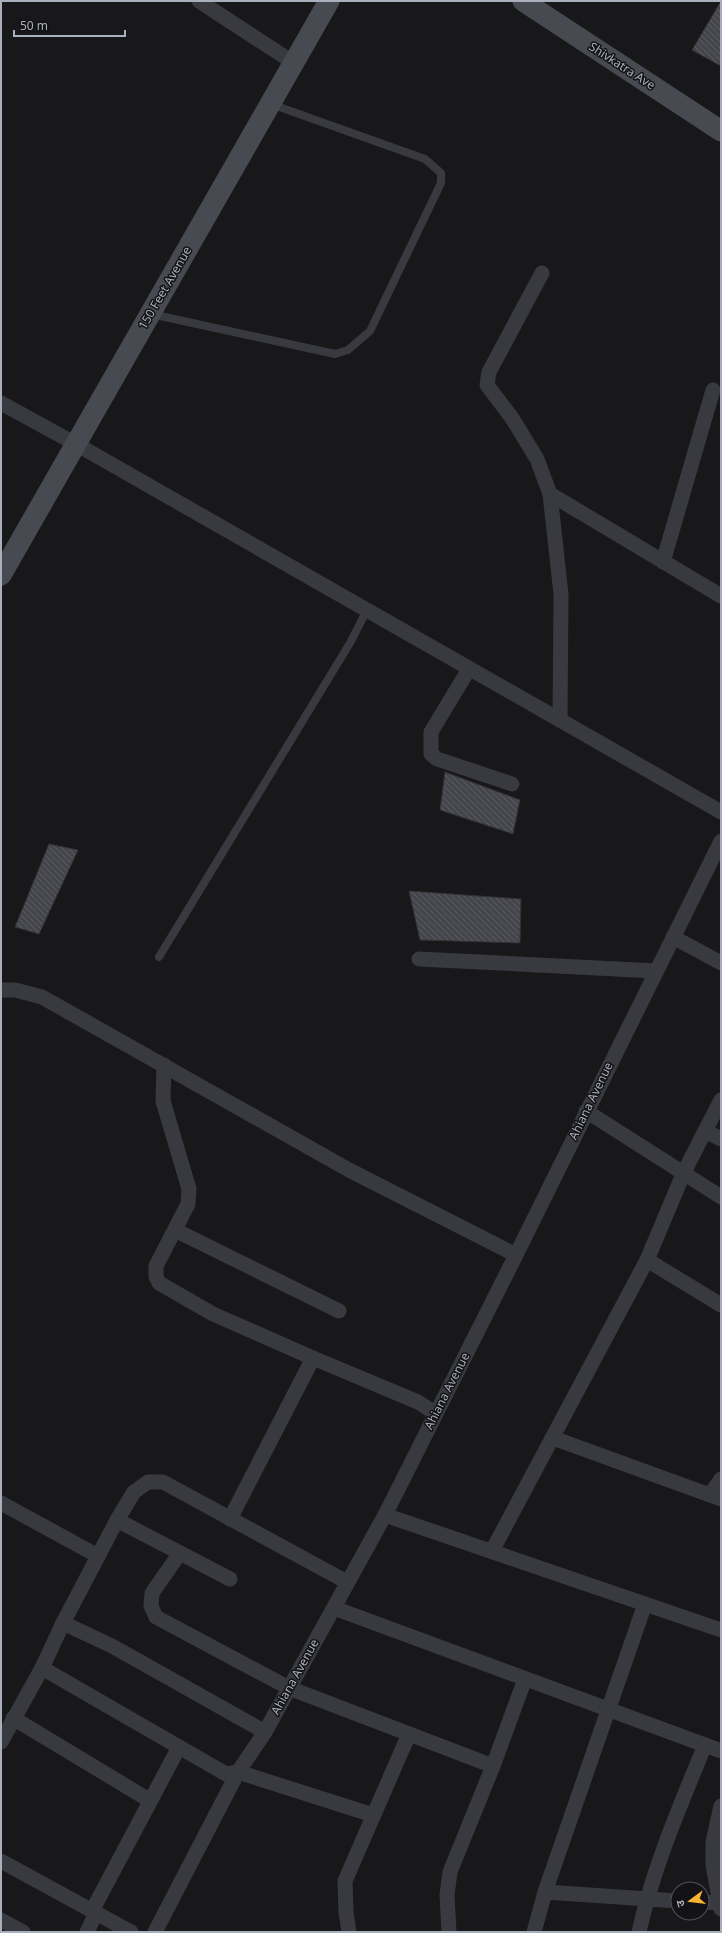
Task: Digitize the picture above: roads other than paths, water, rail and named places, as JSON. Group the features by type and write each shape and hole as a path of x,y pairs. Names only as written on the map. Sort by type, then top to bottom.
{"street":[{"path":"199,1 294,63"},
{"name":"150 Feet Avenue","path":"1,575 329,1"},
{"name":"Shivkatra Ave","path":"523,1 721,131"},
{"path":"542,273 489,372 487,385 512,418 537,459 550,494 561,594 560,720"},
{"path":"663,562 713,390"},
{"path":"1,403 76,444 721,812"},
{"path":"550,494 721,596"},
{"path":"469,668 431,732 432,754 437,759 512,784"},
{"name":"Ahiana Avenue","path":"155,1932 238,1772 265,1732 385,1515 435,1413 516,1255 721,841"},
{"path":"673,937 721,963"},
{"path":"419,959 656,971"},
{"path":"1,990 15,990 42,997 349,1170 516,1255"},
{"path":"164,1065 163,1101 189,1189 188,1204 156,1266 156,1277 159,1283 213,1314 418,1402 435,1413"},
{"path":"492,1551 554,1438 647,1260 684,1172 721,1100"},
{"path":"586,1111 684,1172 721,1197"},
{"path":"705,1131 721,1139"},
{"path":"175,1230 339,1310"},
{"path":"647,1260 721,1305"},
{"path":"230,1519 313,1358"},
{"path":"554,1438 716,1497 721,1479"},
{"path":"1,1742 42,1668 63,1623 117,1520 134,1492 148,1482 163,1482 347,1582"},
{"path":"1,1503 98,1556"},
{"path":"385,1515 721,1630"},
{"path":"117,1520 230,1579"},
{"path":"180,1553 152,1593 151,1606 156,1617 289,1688 493,1766"},
{"path":"534,1932 545,1892 645,1604"},
{"path":"334,1608 721,1751"},
{"path":"63,1623 112,1646 265,1732"},
{"path":"42,1668 226,1774 238,1772 373,1815"},
{"path":"449,1932 447,1895 450,1872 493,1766 525,1679"},
{"path":"13,1718 149,1800"},
{"path":"349,1932 346,1912 345,1881 409,1734"},
{"path":"638,1932 646,1900 676,1815 705,1745"},
{"path":"87,1932 94,1912 149,1800 179,1747"},
{"path":"710,1904 720,1906 713,1865 713,1852 721,1806"},
{"path":"1,1861 131,1932"},
{"path":"545,1892 670,1901"},
{"path":"1,1920 23,1932"}],"lane":[{"path":"150,314 335,354 348,350 370,331 441,183 441,173 425,159 270,104"},
{"path":"159,957 350,643 367,610"}]}
